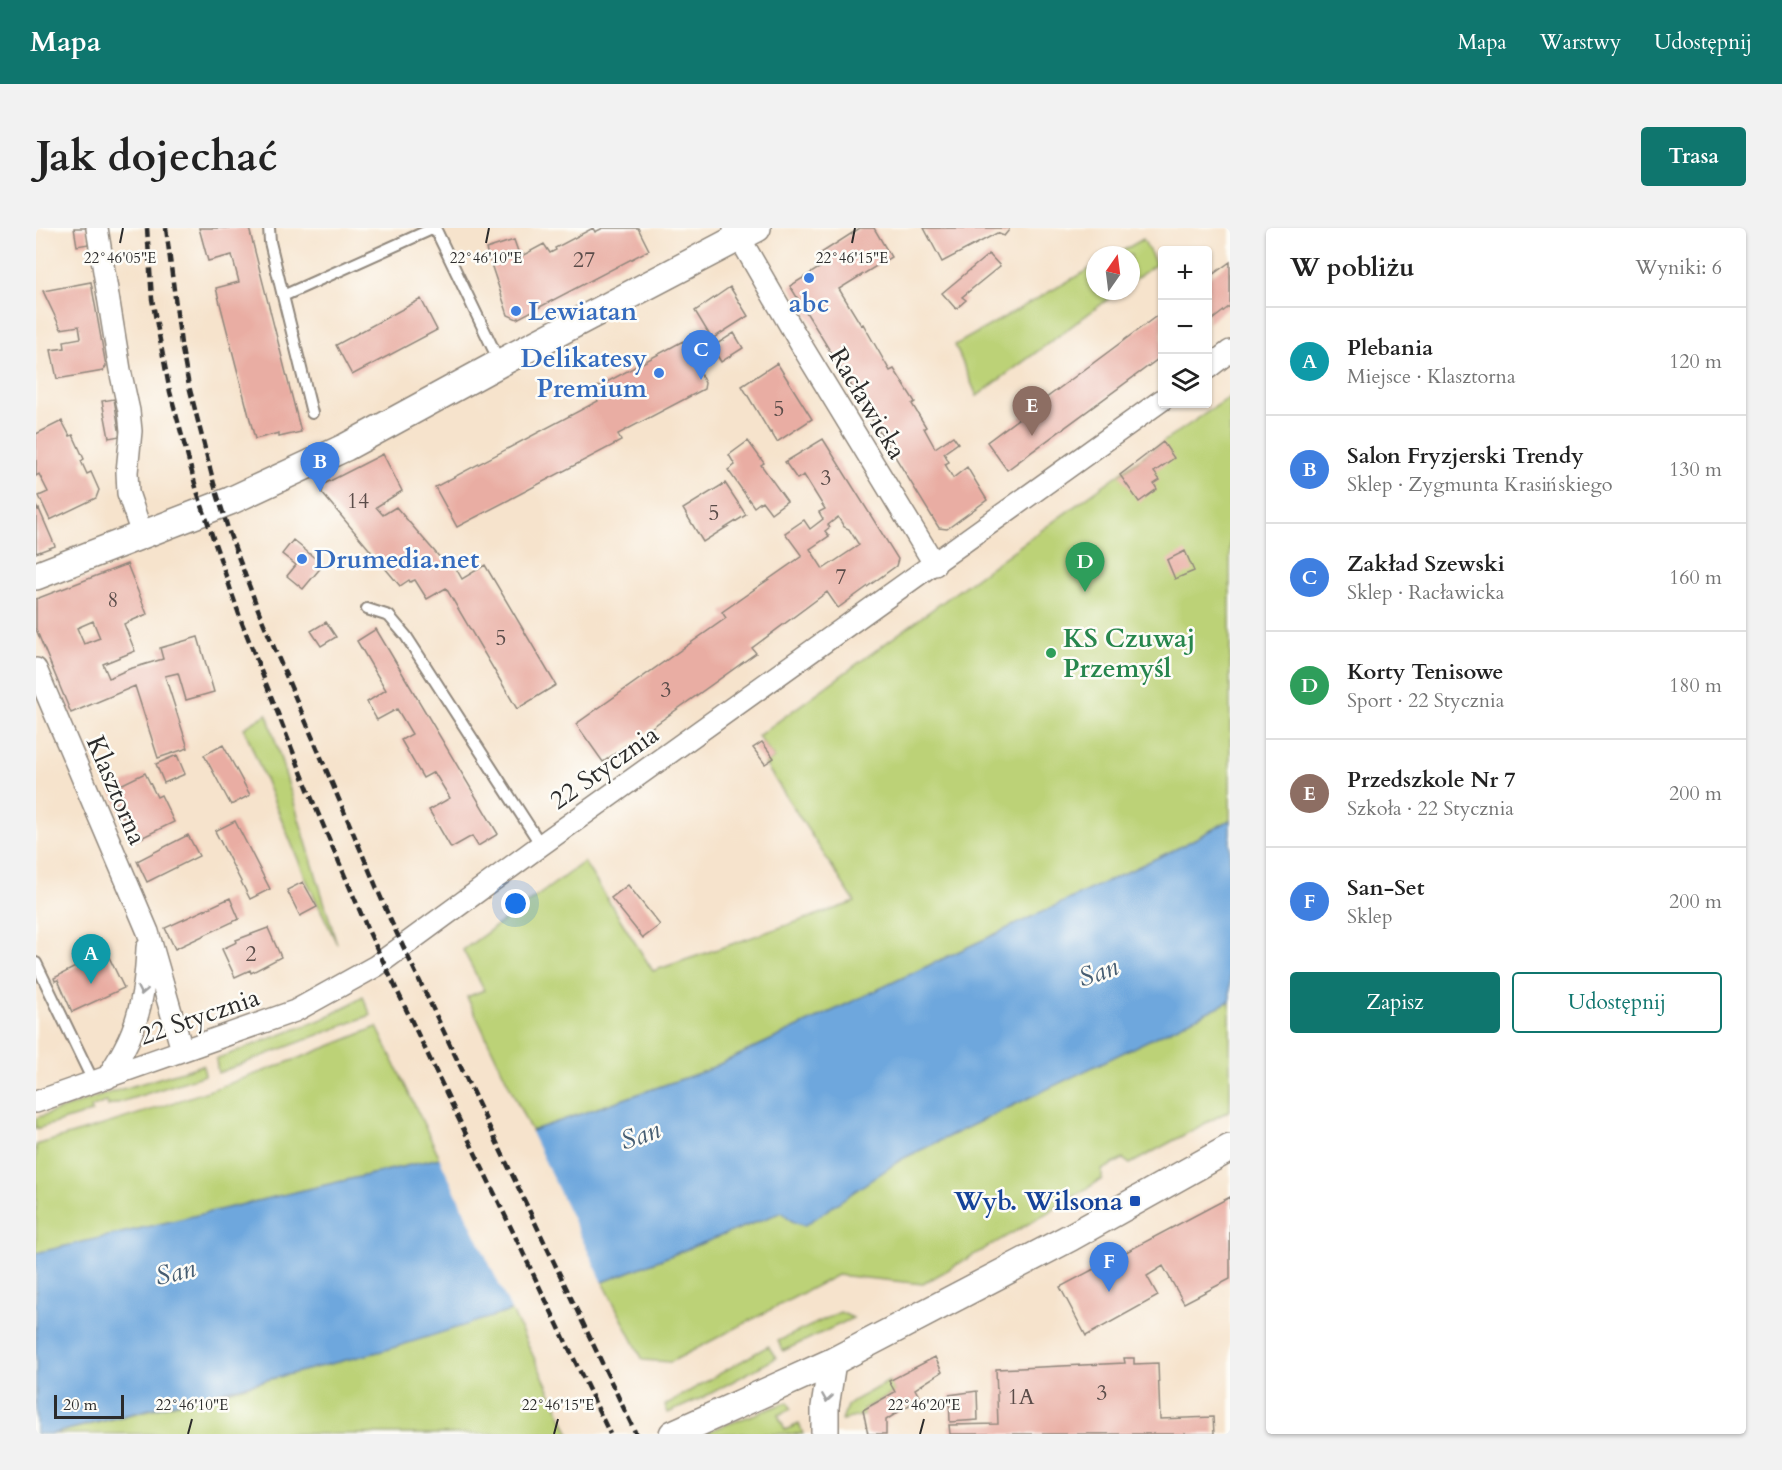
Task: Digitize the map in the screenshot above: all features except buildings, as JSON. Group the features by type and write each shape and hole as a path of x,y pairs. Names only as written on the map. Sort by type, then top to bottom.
{"street":[{"path":"97,228 130,421 128,493 142,534"},
{"path":"36,576 230,501 336,452 432,402 743,231"},
{"name":"Racławicka","path":"743,231 934,565"},
{"path":"1212,365 1230,351"},
{"name":"22 Stycznia","path":"36,1101 295,1011 376,966 1158,403"},
{"name":"Klasztorna","path":"36,669 148,932 182,1050"},
{"name":"Klasztorna","path":"100,1080 125,1048 135,1019 147,961 148,932"},
{"path":"673,1434 832,1362 1071,1238 1230,1148"},
{"path":"825,1434 825,1407 832,1362"}],"lane":[{"path":"269,228 270,242 312,412"},
{"path":"283,296 435,228 500,363"},
{"path":"367,609 389,616 406,636 541,845"},
{"path":"36,963 100,1080"}],"green space":[{"path":"1143,239 1156,264 1140,276 1140,246 1131,246"},
{"path":"1086,271 1086,300 1107,300 977,396 955,345"},
{"name":"KS Czuwaj Przemyśl","path":"1230,397 1230,820 1178,848 705,1071 531,1131 467,997 484,990 463,950 584,862 653,971 855,902 765,764 774,758 758,736 1163,442"},
{"path":"267,714 337,944 306,879 244,728"},
{"path":"363,997 371,1015 218,1073 216,1059 323,1019"},
{"path":"1230,1001 1230,1110 1130,1164 1123,1159 1102,1170 1102,1179 923,1284 837,1275 671,1362 643,1360 603,1282 782,1212 792,1221 804,1225 902,1159"},
{"path":"377,1027 440,1158 36,1253 36,1145 208,1091"},
{"path":"203,1065 205,1075 108,1106 107,1101 91,1108 92,1112 36,1129 36,1118"},
{"path":"512,1311 570,1434 51,1434 232,1390"},
{"path":"840,1312 853,1318 783,1351 778,1341"},
{"path":"768,1346 776,1358 704,1397 668,1413 665,1405"},
{"path":"889,1381 895,1392 863,1409 865,1415 842,1420 847,1406"},
{"path":"788,1402 791,1409 778,1415 785,1430 799,1424 803,1434 701,1434"}],"water":[{"name":"San","path":"1230,820 1230,1001 902,1159 804,1226 792,1221 782,1212 603,1282 386,1350 51,1434 36,1434 36,1253 440,1158 531,1131 705,1071 1178,848"}],"pier":[{"path":"529,1128 604,1285 513,1314 438,1155"}],"railway":[{"path":"147,228 152,299 170,392 197,491 242,623 309,792 368,930 610,1434"},
{"path":"166,228 181,344 189,386 214,484 230,535 261,617 390,919 636,1434"}],"place":[{"name":"abc","path":"809,278"},
{"name":"Lewiatan","path":"516,311"},
{"name":"Delikatesy Premium","path":"659,373"},
{"name":"Zakład Szewski","path":"701,380"},
{"name":"Przedszkole Nr 7","path":"1032,436"},
{"name":"Salon Fryzjerski Trendy","path":"320,492"},
{"name":"Drumedia.net","path":"302,559"},
{"name":"Korty Tenisowe","path":"1085,592"},
{"name":"KS Czuwaj Przemyśl","path":"1051,653"},
{"name":"Plebania","path":"91,984"},
{"name":"Wyb. Wilsona","path":"1135,1201"},
{"name":"San-Set","path":"1109,1292"}]}
